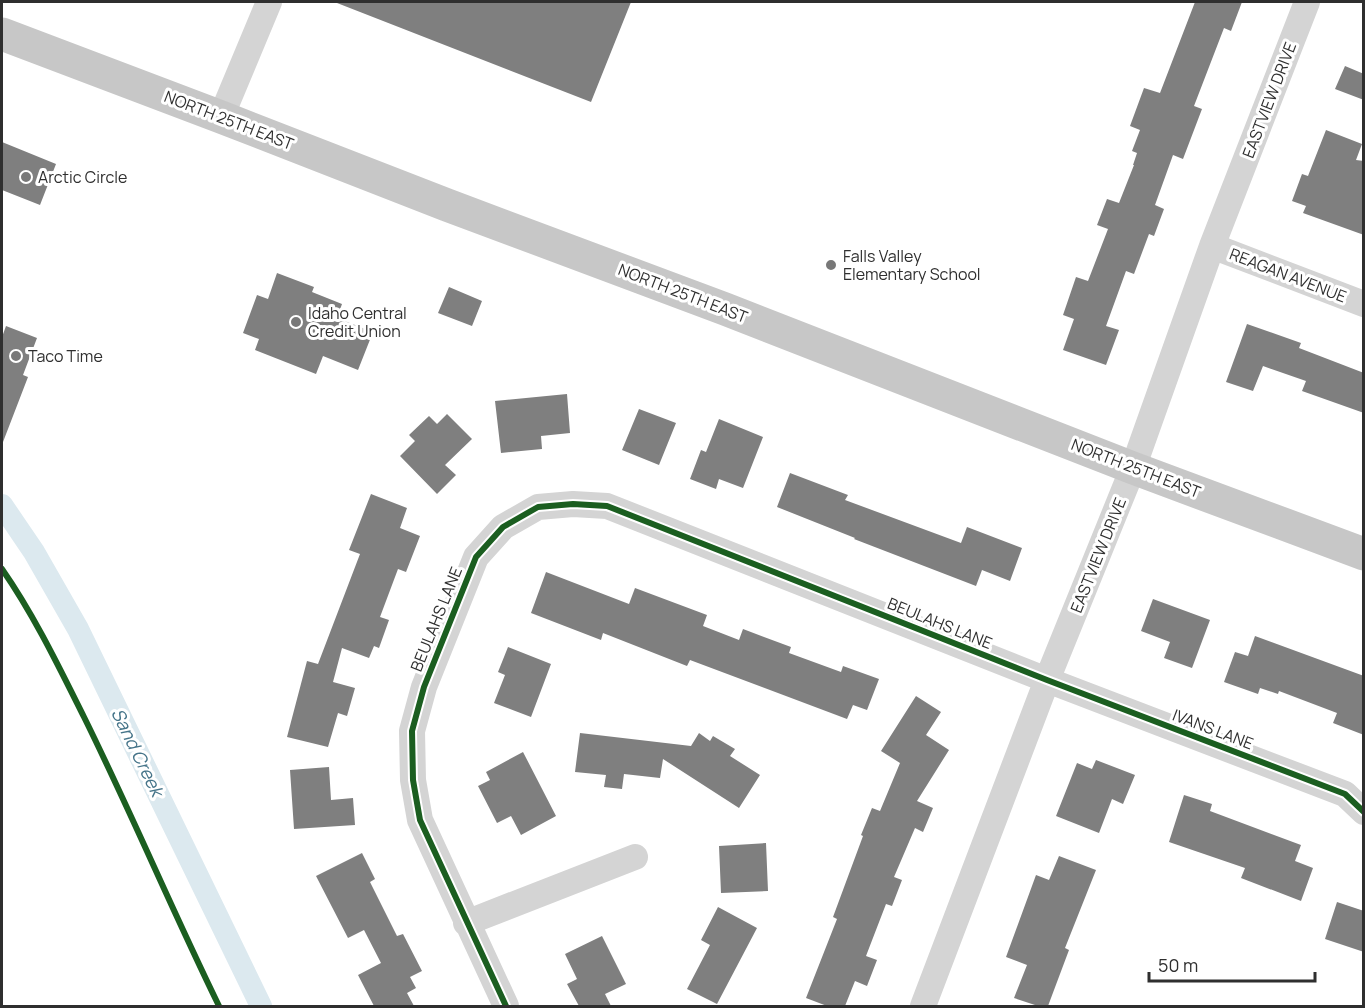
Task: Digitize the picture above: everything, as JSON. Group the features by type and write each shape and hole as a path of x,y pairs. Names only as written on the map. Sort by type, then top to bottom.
{"main road":[{"name":"NORTH 25TH EAST","path":"2,34 725,309 1133,468 1364,554"}],"street":[{"path":"221,117 269,2"},
{"name":"EASTVIEW DRIVE","path":"923,1006 1047,680 1133,468 1212,246 1307,2"},
{"name":"REAGAN AVENUE","path":"1212,246 1364,304"},
{"name":"BEULAHS LANE","path":"506,1006 420,820 413,780 412,731 424,687 476,557 503,527 538,507 573,504 607,506 1047,680"},
{"name":"IVANS LANE","path":"1047,680 1345,794 1364,812"},
{"path":"466,923 635,857"}],"building":[{"path":"338,2 631,2 591,102"},
{"path":"1195,2 1242,2 1231,31 1224,28 1194,106 1202,109 1183,159 1173,155 1155,205 1164,209 1154,236 1149,234 1134,274 1126,271 1106,326 1119,330 1106,365 1063,350 1074,319 1063,315 1076,277 1088,281 1108,229 1097,225 1107,199 1119,203 1134,165 1137,153 1132,151 1140,130 1130,126 1144,88 1160,93"},
{"path":"1345,66 1364,74 1364,100 1335,89"},
{"path":"1326,130 1362,144 1356,160 1364,161 1364,235 1303,213 1306,206 1292,201 1302,174 1308,176"},
{"name":"Arctic Circle","path":"2,142 56,164 40,205 2,190"},
{"name":"Idaho Central Credit Union","path":"277,273 314,287 312,292 342,304 337,318 373,332 358,370 323,356 316,374 255,350 259,339 243,333 257,295 268,299"},
{"path":"449,287 482,301 472,326 438,313"},
{"path":"1247,324 1301,343 1299,348 1364,373 1364,413 1302,391 1306,381 1263,366 1253,391 1226,382"},
{"name":"Taco Time","path":"6,326 37,338 23,375 28,377 2,442 2,337"},
{"path":"567,394 570,433 541,436 542,449 501,453 495,401"},
{"path":"639,409 676,423 659,465 622,450"},
{"path":"447,414 472,439 445,465 456,475 437,494 400,456 415,441 409,435 429,416 437,424"},
{"path":"719,419 763,437 743,488 719,479 716,489 690,479 701,450 706,452"},
{"path":"790,473 848,495 845,500 961,543 967,527 1022,548 1010,581 982,570 976,586 777,507"},
{"path":"371,494 407,508 400,528 420,536 406,572 398,569 380,617 389,620 379,648 374,646 369,658 342,648 333,682 355,688 347,716 338,713 328,747 287,737 307,661 318,664 360,554 349,550"},
{"path":"546,572 629,604 635,588 707,615 703,626 739,640 743,629 791,647 789,653 841,672 843,666 879,679 867,710 853,705 847,719 690,660 687,666 603,633 601,640 531,613"},
{"path":"1153,599 1210,620 1192,668 1164,658 1170,642 1141,631"},
{"path":"1255,636 1364,676 1364,735 1333,723 1337,713 1279,691 1278,694 1260,688 1258,694 1224,682 1235,652 1248,656"},
{"path":"508,647 551,664 531,717 494,703 505,675 498,672"},
{"path":"916,696 941,712 926,735 949,750 917,801 933,808 923,832 915,828 894,877 902,880 892,906 886,904 866,956 877,960 867,986 855,981 845,1006 827,1006 806,998 837,919 833,917 863,836 861,835 872,808 880,811 900,763 881,751"},
{"path":"580,733 691,746 699,733 710,741 713,736 735,749 730,756 760,775 739,808 663,759 660,778 624,774 622,789 604,787 606,775 575,772"},
{"path":"523,752 556,816 521,835 511,816 497,823 478,786 490,780 486,772"},
{"path":"1096,760 1135,775 1123,804 1112,799 1099,833 1056,816 1077,763 1092,769"},
{"path":"329,767 331,800 353,798 355,825 294,829 290,770"},
{"path":"1184,795 1212,804 1210,811 1301,845 1295,861 1313,868 1301,901 1241,878 1245,868 1169,842"},
{"path":"766,843 768,891 721,893 719,846"},
{"path":"362,853 375,879 370,882 397,936 403,934 422,971 410,977 416,988 407,993 414,1006 374,1006 358,975 381,963 364,930 348,938 316,876"},
{"path":"1059,856 1096,870 1065,948 1069,950 1048,1006 1038,1006 1014,998 1027,965 1006,957 1036,875 1049,880"},
{"path":"1337,902 1364,911 1364,952 1325,939"},
{"path":"718,907 757,928 717,1004 687,989 710,945 701,940"},
{"path":"602,936 626,984 605,994 611,1006 579,1006 567,984 577,979 565,954"}],"waterway":[{"name":"Sand Creek","path":"2,505 34,552 78,629 261,1006"}],"cycle path":[{"path":"506,1006 420,820 413,780 412,731 424,687 476,557 503,527 538,507 573,504 607,506 1047,680 1345,794 1364,812"},
{"path":"2,569 56,660 219,1006"}],"place":[{"name":"Arctic Circle","path":"26,177"},
{"name":"Falls Valley Elementary School","path":"831,265"},
{"name":"Idaho Central Credit Union","path":"296,322"},
{"name":"Taco Time","path":"16,356"}]}
